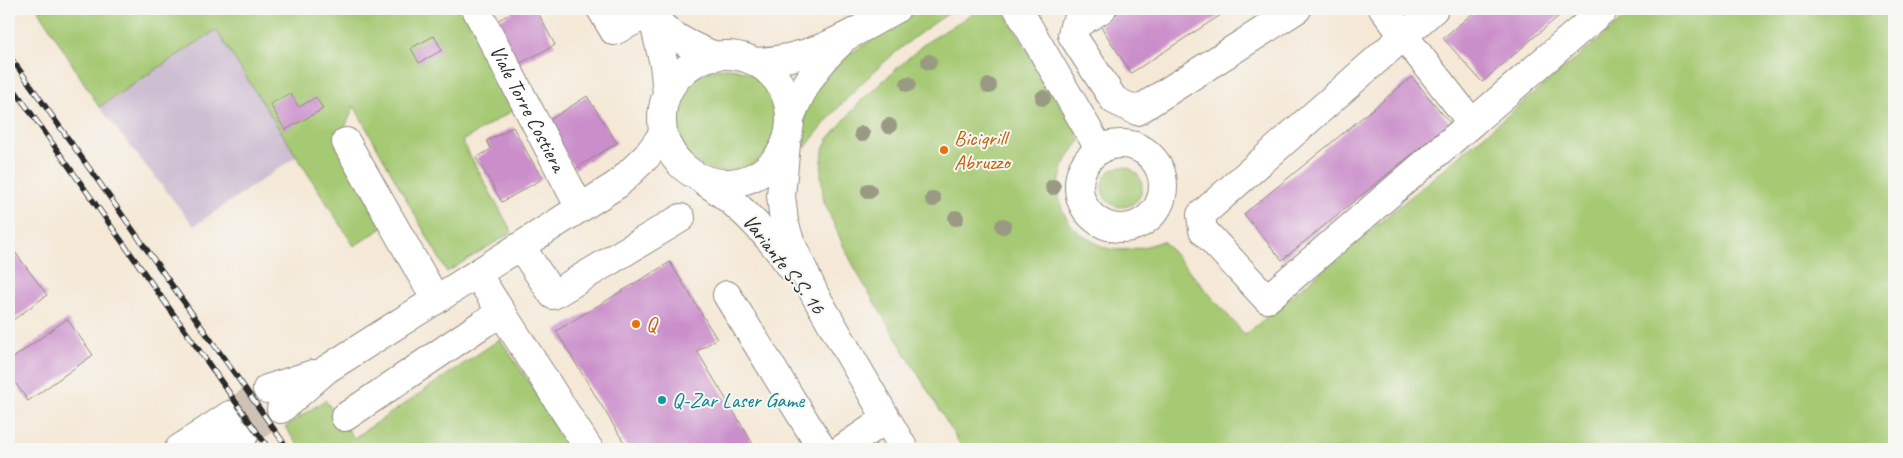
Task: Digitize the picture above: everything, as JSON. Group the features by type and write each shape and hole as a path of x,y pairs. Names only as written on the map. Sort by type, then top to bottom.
{"street":[{"name":"Viale Torre Costiera","path":"476,9 580,208"},
{"path":"601,9 614,30 650,13"},
{"path":"756,62 795,57 831,45 896,9"},
{"path":"1018,9 1100,150"},
{"path":"1102,9 1074,26 1072,35 1114,100 1137,111 1297,9"},
{"path":"1383,9 1472,123"},
{"path":"1434,9 1403,34 1201,215 1203,230 1267,299 1604,9"},
{"path":"650,13 676,38 715,56"},
{"path":"650,13 664,64 667,93"},
{"path":"791,116 803,87 811,74 829,53 848,37"},
{"path":"618,184 646,175 676,171 698,178 723,184 742,182 761,174 776,161 786,144 790,130 791,116 788,99 770,71 756,62 736,56 715,56 695,62 678,75 667,93 662,113 663,134 674,158 698,178"},
{"path":"274,399 327,369 618,184 642,161 663,134"},
{"path":"346,142 436,300"},
{"name":"Variante S.S. 16","path":"786,144 781,195 784,222 790,241 836,333 904,449"},
{"name":"Variante S.S. 16","path":"698,178 724,194 748,214 779,251 836,333"},
{"path":"521,246 553,295 681,218"},
{"path":"477,274 589,449"},
{"path":"727,294 822,449"},
{"path":"345,417 484,323 502,313"},
{"path":"842,449 886,419"},
{"path":"179,449 232,433"}],"shaded area":[{"path":"216,29 297,156 194,226 99,107"}],"green space":[{"path":"38,9 468,9 515,109 462,141 512,232 447,272 354,106 338,145 384,227 354,246 216,30 99,107"},
{"path":"920,9 956,9 914,38 874,71 838,108 805,148 803,132 806,98 843,58"},
{"path":"980,9 1003,9 1081,140 1071,152 1060,180 1059,194 1062,208 1068,220 1078,232 1106,248 1127,250 1163,241 1245,335 1635,9 1894,9 1894,449 963,449 860,278 824,202 821,174 823,150 828,139 861,101 924,44"},
{"path":"726,68 746,72 763,83 774,100 778,120 774,140 763,157 746,168 726,172 706,168 689,157 678,140 674,120 678,100 689,83 706,72"},
{"path":"1122,167 1136,173 1142,187 1136,201 1122,207 1108,201 1102,187 1108,173"},
{"path":"500,339 574,449 301,449 285,427 325,400 354,438"}],"building":[{"path":"519,9 536,9 555,45 513,67 491,24"},
{"path":"1124,9 1230,9 1131,73 1100,25"},
{"path":"1478,9 1567,9 1482,82 1443,38"},
{"path":"434,36 442,50 419,63 411,48"},
{"path":"1412,77 1450,123 1282,260 1244,214"},
{"path":"290,93 299,107 316,97 323,109 285,130 270,104"},
{"path":"587,96 617,143 575,169 545,123"},
{"path":"513,127 542,179 502,202 476,158 491,149 487,141"},
{"path":"9,244 47,295 9,323"},
{"name":"Q-Zar Laser Game","path":"670,262 717,339 697,351 756,449 628,449 556,331"},
{"path":"67,319 93,355 28,401 9,374 9,361"}],"tunnel":[{"path":"230,415 267,389"},
{"path":"244,435 281,409"}],"railway":[{"path":"9,55 288,449"},
{"path":"9,82 269,449"}],"place":[{"name":"Bicigrill Abruzzo","path":"944,150"},
{"name":"Q","path":"636,324"},
{"name":"Q-Zar Laser Game","path":"662,400"}]}
